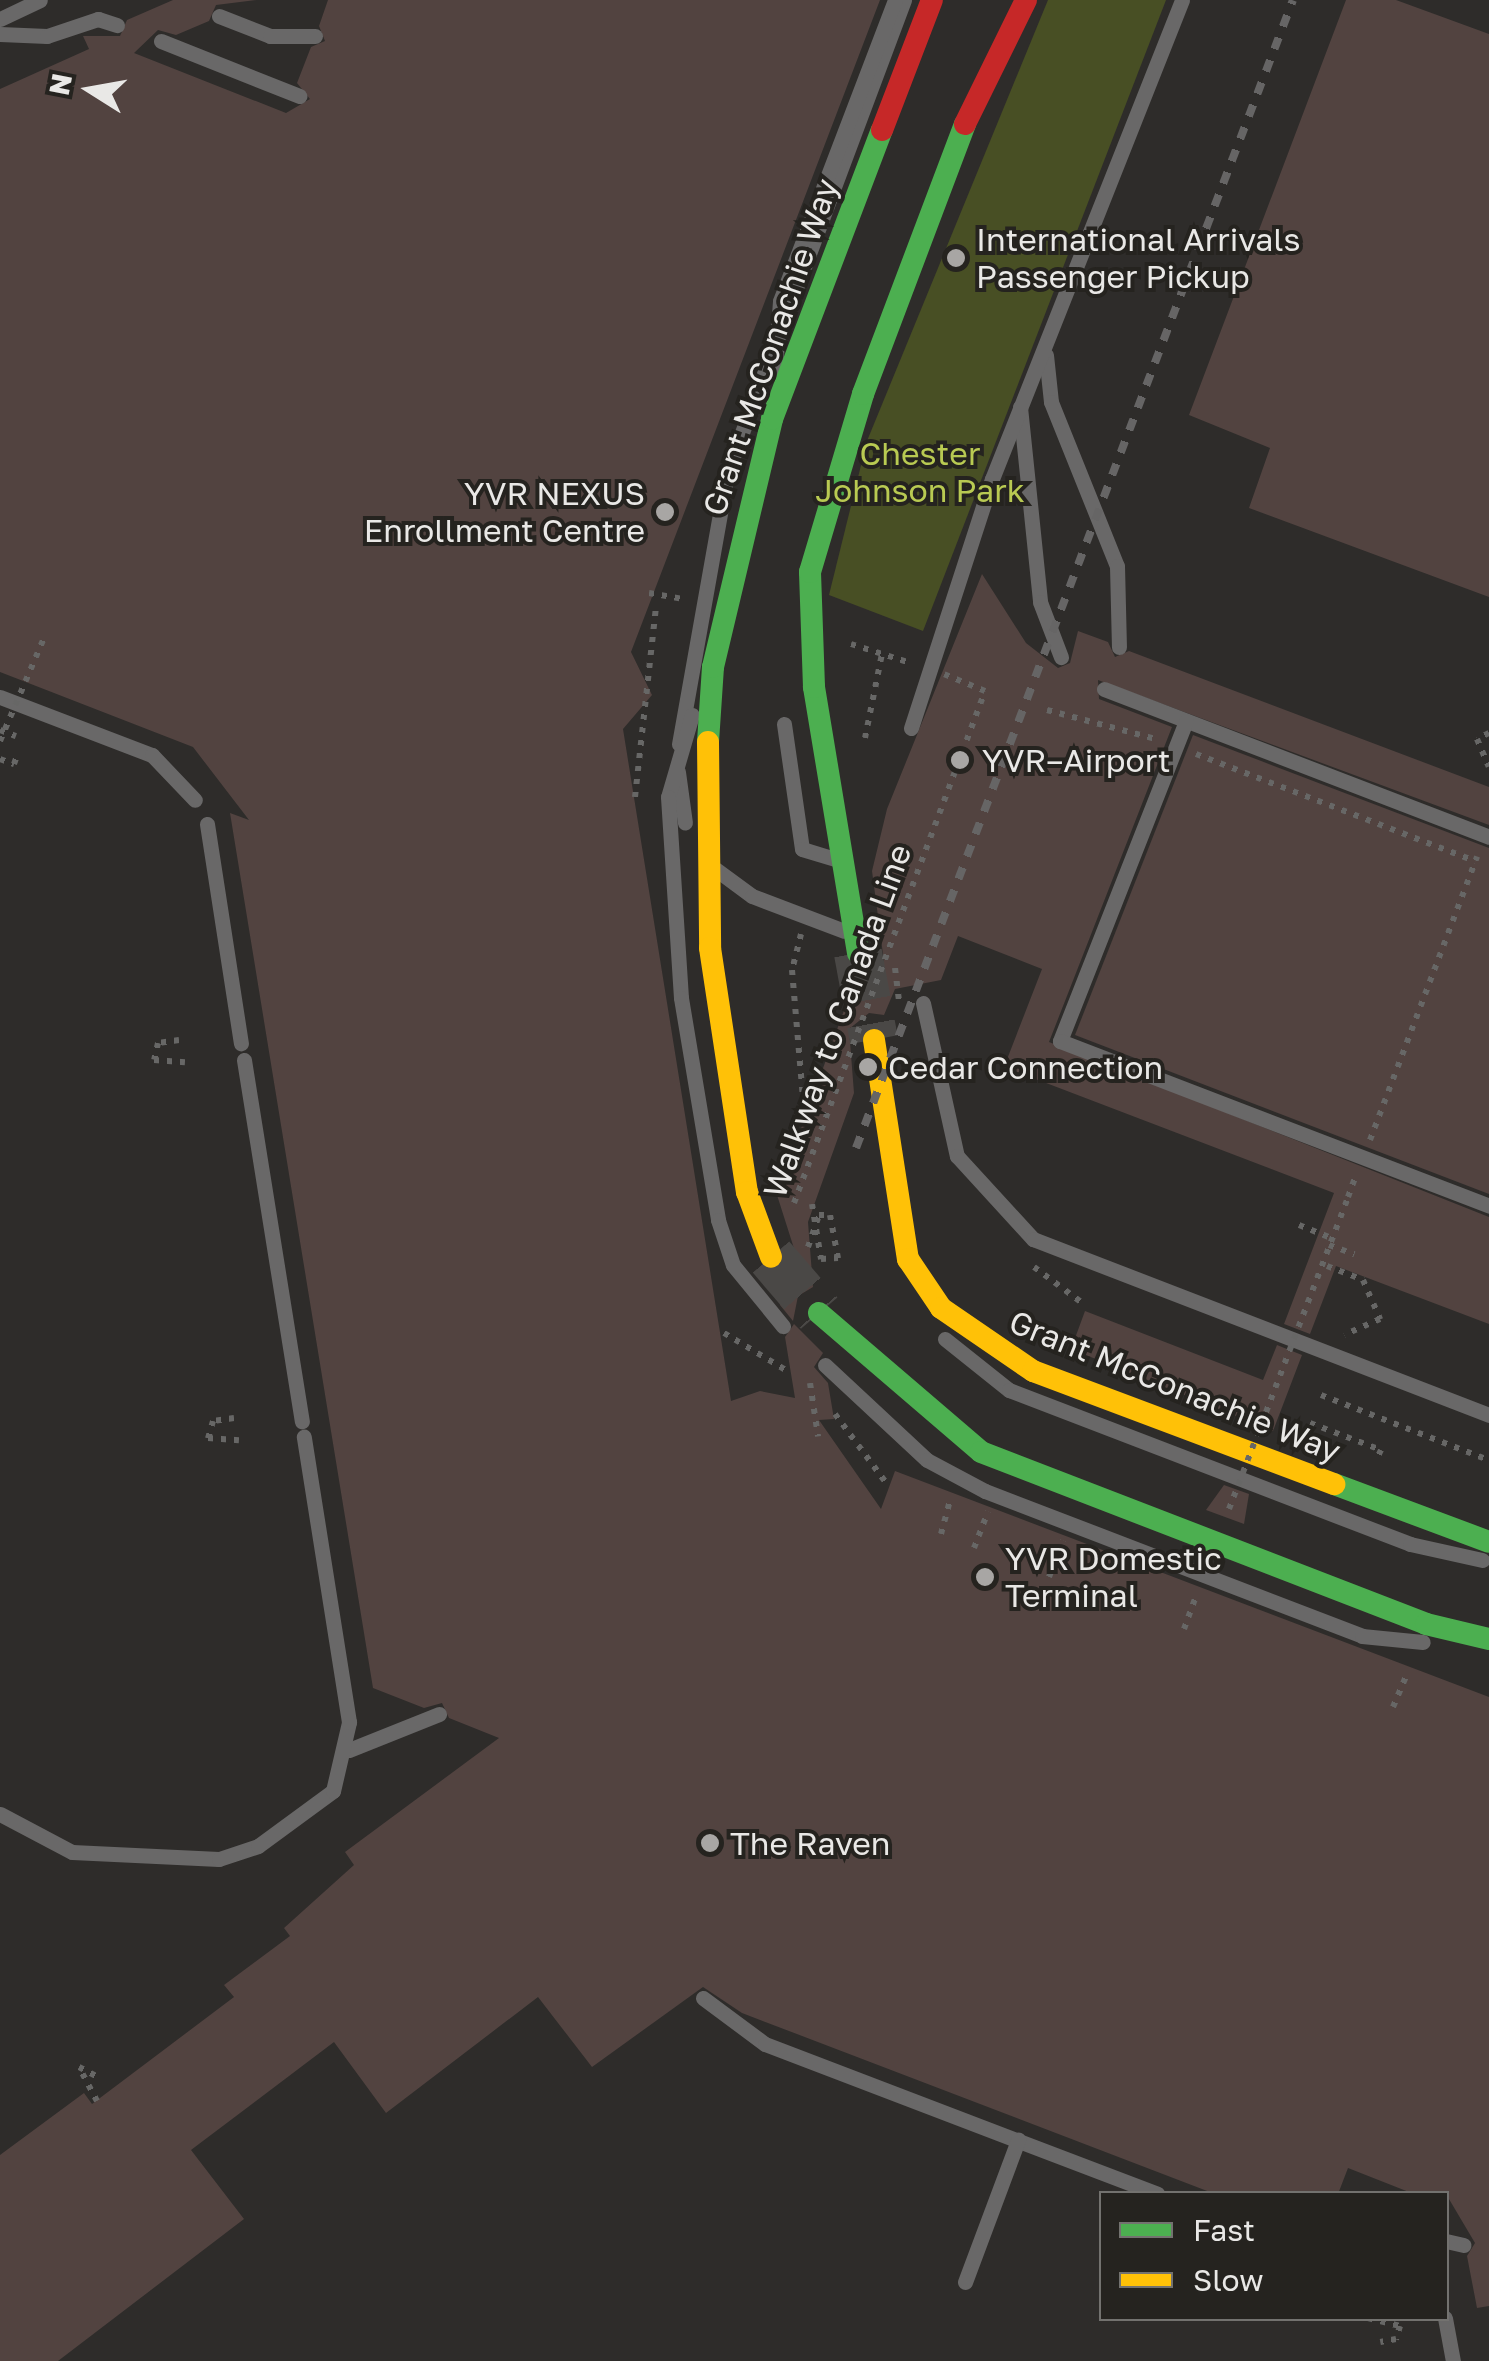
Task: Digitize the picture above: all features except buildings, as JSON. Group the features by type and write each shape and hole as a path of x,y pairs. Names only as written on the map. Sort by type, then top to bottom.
{"main road":[{"name":"Grant McConachie Way","path":"771,1257 747,1192 709,931 702,836 718,625 772,419 932,0"},
{"path":"858,954 809,649 816,542 962,134 1026,0"},
{"name":"Grant McConachie Way","path":"874,1040 908,1258 959,1326 1033,1371 1489,1542"},
{"path":"819,1313 981,1452 1426,1624 1489,1640"}],"lane":[{"path":"0,19 40,0"},
{"path":"772,419 775,319 894,0"},
{"path":"858,954 828,920 752,896 713,867 682,815 679,738 728,470 904,0"},
{"path":"912,728 938,626 1020,407 1046,355 1182,0"},
{"path":"219,16 270,36 315,36"},
{"path":"0,34 47,36 98,18 118,24"},
{"path":"161,41 299,96"},
{"path":"1046,355 1051,402 1116,566 1119,646"},
{"path":"1020,407 1040,602 1061,657"},
{"path":"718,625 668,797 674,937 718,1220 733,1265 784,1326"},
{"path":"1104,689 1487,836"},
{"path":"0,697 152,755 195,800"},
{"path":"1186,721 1060,1041 1489,1206"},
{"path":"784,724 802,849 842,862"},
{"path":"0,1814 72,1852 219,1859 258,1846 333,1791 349,1750 303,1429 207,824"},
{"path":"923,1003 942,1121 957,1156 1033,1238 1489,1416"},
{"path":"908,1258 941,1334 994,1384 1410,1544 1489,1561"},
{"path":"825,1365 927,1460 985,1491 1376,1640 1489,1640"},
{"path":"349,1750 440,1714"},
{"path":"704,1998 765,2044 1149,2191"},
{"path":"965,2282 1018,2140"},
{"path":"1449,2242 1464,2245"},
{"path":"1446,2321 1453,2361"}],"path":[{"path":"635,798 656,606"},
{"path":"832,637 923,667"},
{"path":"0,742 42,640"},
{"path":"864,747 882,654"},
{"name":"Walkway to Canada Line","path":"791,1217 986,691 944,674"},
{"path":"1046,710 1176,746 1475,861"},
{"path":"0,730 16,736"},
{"path":"1489,734 1477,739 1489,767"},
{"path":"0,759 14,764 18,752"},
{"path":"1226,1515 1487,836"},
{"path":"797,949 805,1123"},
{"path":"180,1040 158,1043 154,1060 185,1062"},
{"path":"808,1248 820,1215 830,1215 838,1258 821,1259 812,1204"},
{"path":"1298,1226 1354,1254"},
{"path":"1327,1266 1363,1280 1380,1318 1344,1335 1329,1330"},
{"path":"1301,1319 1315,1324"},
{"path":"724,1333 788,1372"},
{"path":"807,1363 818,1436"},
{"path":"1321,1395 1489,1460"},
{"path":"835,1414 887,1484"},
{"path":"234,1418 213,1421 208,1438 239,1440"},
{"path":"1306,1434 1378,1460 1381,1450 1310,1423"},
{"path":"941,1534 951,1498"},
{"path":"974,1548 988,1512"},
{"path":"1050,1578 1064,1540"},
{"path":"1184,1628 1201,1584"},
{"path":"1393,1707 1408,1672"},
{"path":"97,2101 78,2066 100,2078"},
{"path":"1380,2321 1400,2326 1396,2338 1380,2342"}],"green space":[{"name":"Chester Johnson Park","path":"1048,0 1166,0 923,631 829,595 867,441"}],"tunnel":[{"path":"858,953 874,1040"},
{"path":"771,1257 819,1313"}],"railway":[{"path":"856,1148 1293,0"}],"traffic: fast":[{"path":"858,953 814,687 810,572 863,394 965,124"},
{"path":"708,742 713,667 772,419 882,130"},
{"path":"819,1313 981,1452 1426,1624 1489,1639"},
{"path":"1334,1484 1489,1542"}],"traffic: slow":[{"path":"708,742 710,948 747,1192 771,1257"},
{"path":"874,1040 908,1259 941,1308 1033,1371 1334,1484"}],"traffic: jam":[{"path":"882,130 932,0"},
{"path":"965,124 1026,0"}],"place":[{"name":"International Arrivals Passenger Pickup","path":"956,258"},
{"name":"YVR NEXUS Enrollment Centre","path":"665,512"},
{"name":"YVR–Airport","path":"960,760"},
{"name":"Cedar Connection","path":"868,1067"},
{"name":"YVR Domestic Terminal","path":"985,1577"},
{"name":"The Raven","path":"710,1843"}]}
